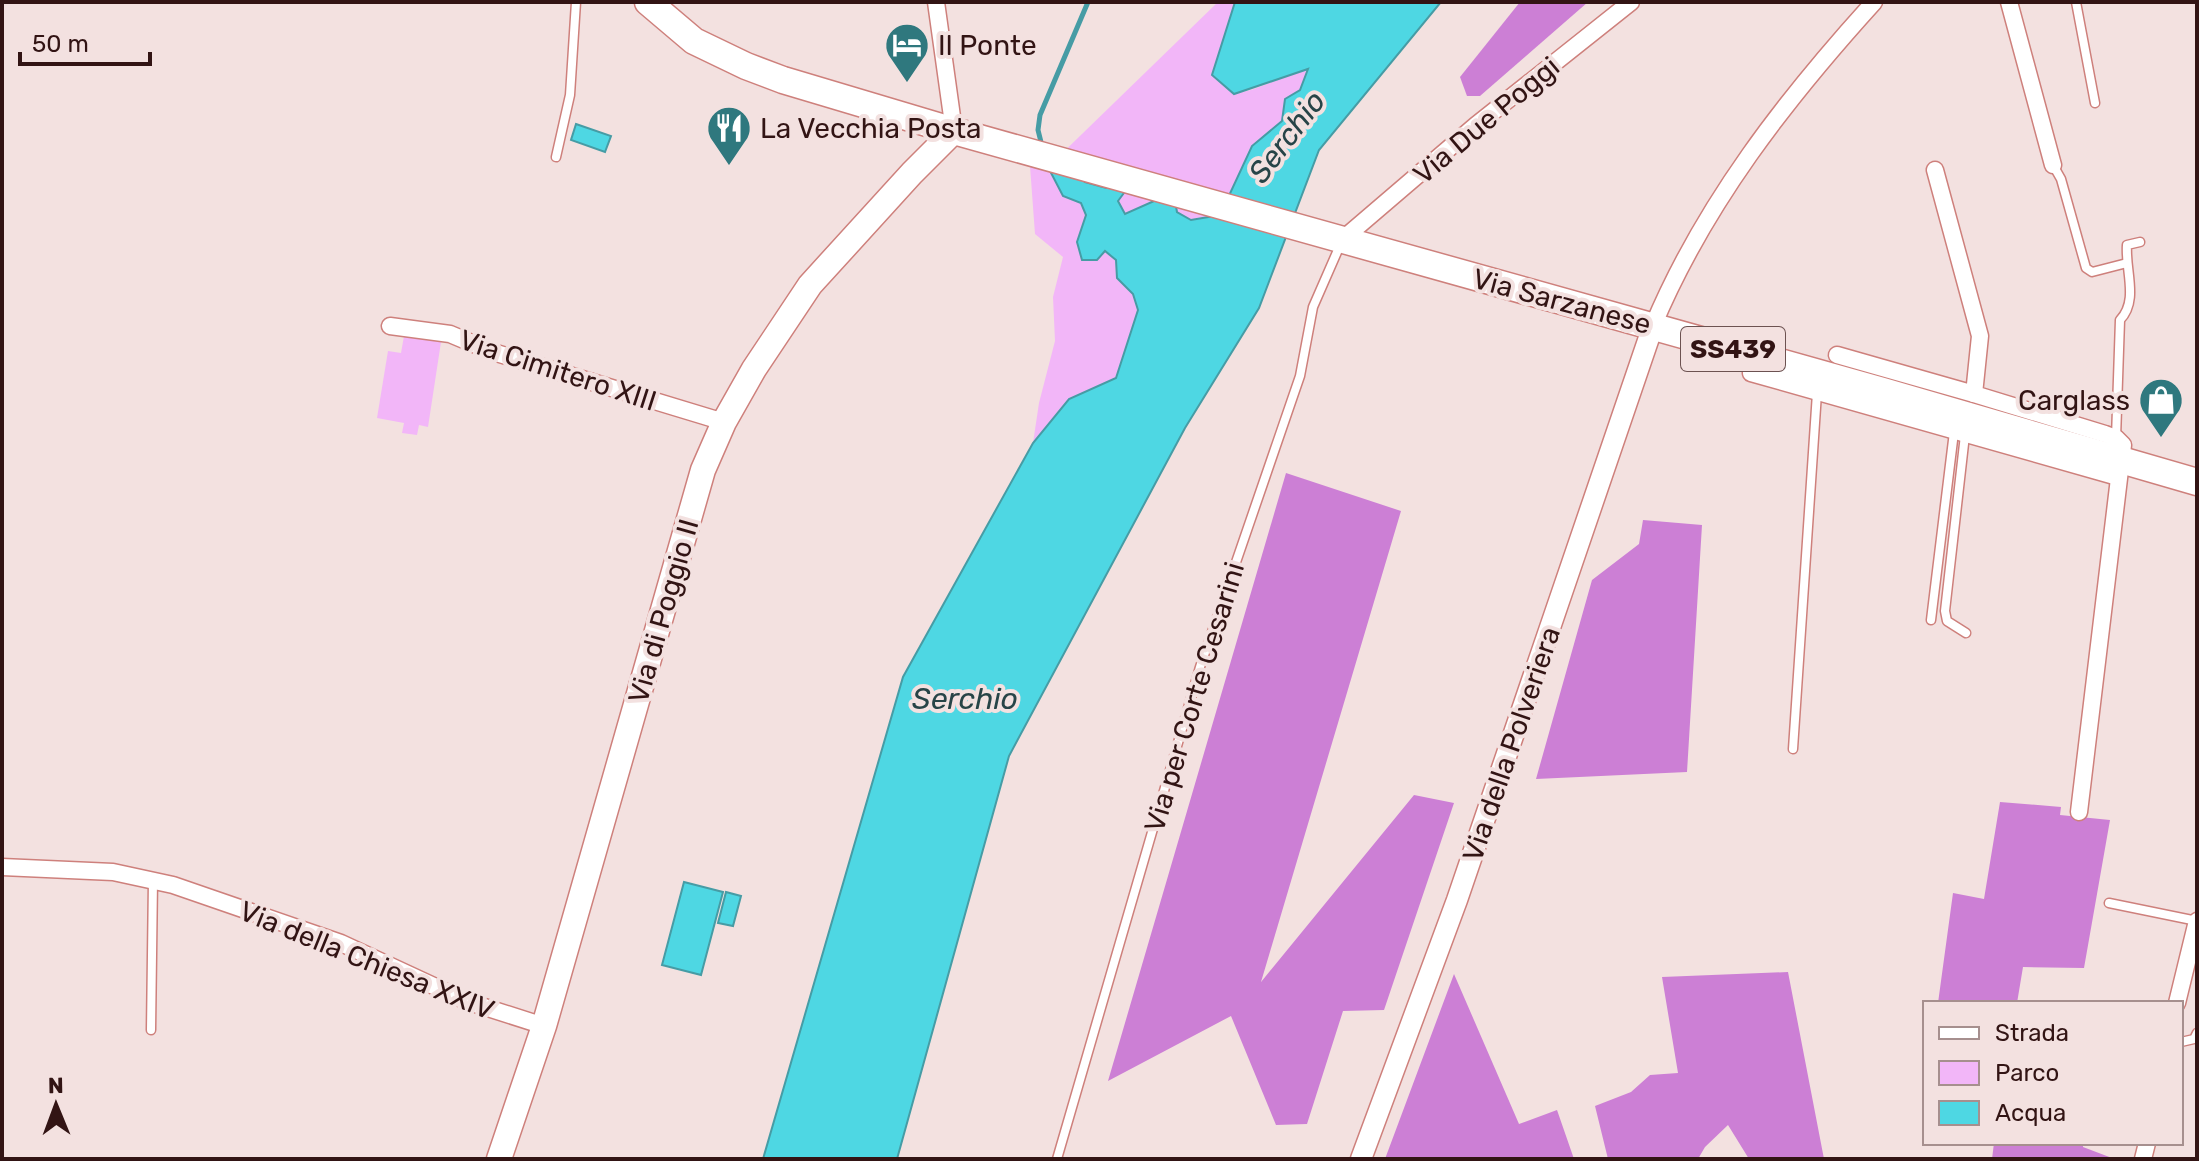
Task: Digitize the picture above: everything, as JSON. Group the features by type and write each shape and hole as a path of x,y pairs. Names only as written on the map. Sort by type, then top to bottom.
{"main road":[{"name":"SS439","path":"648,2 694,41 783,80 1343,239"},
{"name":"Via di Poggio II","path":"499,1159 544,1026 703,470 724,422 754,369 810,285 954,131"},
{"name":"Via Sarzanese","path":"1343,239 2197,482"}],"street":[{"path":"936,2 954,131"},
{"name":"Via Due Poggi","path":"1343,239 1475,126 1631,2"},
{"path":"1653,326 1672,279 1745,160 1819,64 1874,2"},
{"path":"2009,2 2053,165"},
{"path":"1935,170 1980,336 1974,394"},
{"name":"Via Cimitero XIII","path":"390,326 450,334 493,352 724,422"},
{"name":"Via della Polveriera","path":"1361,1159 1457,900 1653,326"},
{"path":"1837,355 1974,394 2119,459"},
{"path":"1751,373 1960,434 2119,459"},
{"path":"2079,812 2119,459"},
{"name":"Via della Chiesa XXIV","path":"2,867 113,872 153,880 341,943 466,1001 544,1026"},
{"path":"2178,1001 2191,967 2197,921"}],"lane":[{"path":"556,157 570,95 576,2"},
{"path":"2076,2 2095,103"},
{"path":"2053,165 2061,179 2086,268 2092,272 2127,263"},
{"name":"Via per Corte Cesarini","path":"1057,1159 1200,667 1300,376 1313,307 1343,239"},
{"path":"2119,459 2120,320 2128,312 2131,302 2127,245 2140,242"},
{"path":"1793,749 1817,393"},
{"path":"1931,620 1960,434"},
{"path":"1960,434 1945,611 1947,621 1966,633"},
{"path":"151,1030 153,880"},
{"path":"2109,903 2197,921"}],"green space":[{"path":"1218,2 1235,2 1212,75 1234,94 1309,68 1300,90 1285,99 1282,121 1252,146 1220,215 1191,220 1177,212 1175,195 1163,197 1125,215 1118,201 1134,179 1116,180 1106,188 1085,182 1073,200 1081,203 1086,215 1077,242 1105,251 1117,260 1117,278 1133,294 1138,310 1116,378 1069,399 1033,443 1039,403 1055,341 1053,297 1063,257 1035,234 1030,166 1048,167"},
{"path":"404,336 441,342 428,427 419,425 417,435 402,433 404,423 377,418 388,351 401,353"}],"shaded area":[{"path":"1520,2 1588,2 1480,96 1467,96 1460,77"},
{"path":"1286,473 1401,511 1261,982 1414,795 1454,803 1384,1010 1343,1011 1307,1124 1276,1125 1231,1016 1108,1081"},
{"path":"1643,520 1702,525 1687,772 1536,779 1592,580 1639,544"},
{"path":"2000,802 2061,807 2060,815 2110,820 2084,968 2023,967 2017,1001 1938,1001 1953,893 1984,899"},
{"path":"1788,972 1824,1159 1749,1159 1728,1125 1705,1147 1698,1159 1608,1159 1595,1106 1631,1092 1650,1075 1678,1073 1662,977"},
{"path":"1454,974 1519,1124 1557,1110 1574,1159 1385,1159"},
{"path":"1994,1145 2083,1145 2112,1158 1992,1159"}],"water":[{"name":"Serchio","path":"1235,2 1441,2 1319,150 1259,308 1185,428 1009,756 897,1159 763,1159 903,677 1033,443 1069,399 1116,378 1138,310 1133,294 1117,278 1116,260 1105,251 1097,260 1082,260 1077,242 1086,215 1081,203 1063,196 1048,167 1093,162 1085,182 1106,188 1116,180 1135,178 1118,201 1125,214 1174,195 1177,212 1191,220 1220,215 1252,146 1282,121 1285,99 1300,90 1308,69 1234,94 1212,75"},
{"path":"576,124 611,136 605,152 571,140"},
{"path":"684,882 723,892 701,975 662,965"},
{"path":"726,892 741,896 733,926 718,923"}],"waterway":[{"path":"1042,146 1038,130 1040,115 1088,2"}],"place":[{"name":"Il Ponte","path":"907,84"},
{"name":"La Vecchia Posta","path":"729,167"},
{"name":"Carglass","path":"2161,439"}]}
